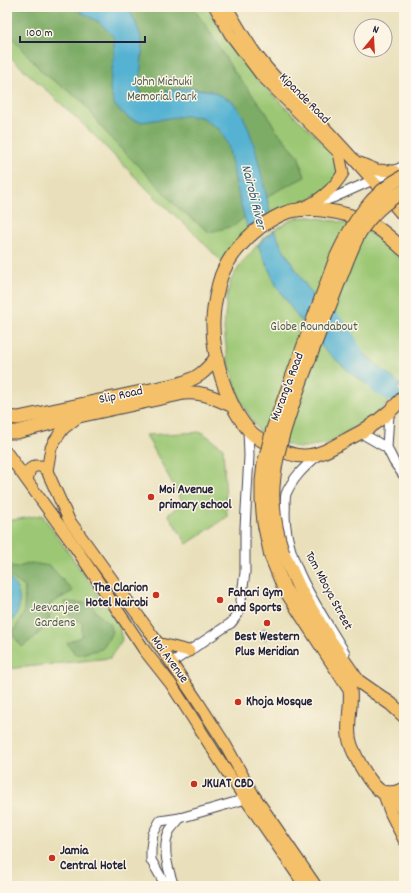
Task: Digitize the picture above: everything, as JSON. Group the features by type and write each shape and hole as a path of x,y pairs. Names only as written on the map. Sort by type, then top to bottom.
{"highway":[{"name":"Murang'a Road","path":"277,554 264,523 262,481 264,464 272,429 345,239 361,214 401,171"},
{"name":"Murang'a Road","path":"277,554 278,539 273,487 279,448 294,402 357,237 376,214 404,191"},
{"path":"404,250 372,224 354,216 304,207 287,211 275,217 252,234 226,266 219,282 213,322 217,357 223,384 234,406 248,429 264,442 289,454 304,456 321,453 361,433 391,412 404,397"},
{"name":"Slip Road","path":"12,418 179,384 199,376 207,370 217,357"},
{"name":"Slip Road","path":"7,432 18,432 79,416 184,393 196,392 234,406"},
{"path":"277,554 284,588 340,672 350,690 351,699 348,735 351,748 363,771 379,790 393,792"},
{"path":"277,554 328,638 361,683 393,705 404,716"}],"main road":[{"name":"Kipande Road","path":"215,7 230,34 262,75 339,153 343,173 337,184 304,207"},
{"name":"Kipande Road","path":"228,7 235,22 259,58 356,161 404,217"},
{"name":"Kipande Road","path":"356,161 377,170 401,171"},
{"name":"Slip Road","path":"47,470 51,448 57,436 63,428 79,416"},
{"name":"Moi Avenue","path":"7,453 75,547 134,636 171,684 229,776 305,886"},
{"path":"27,480 30,469 35,466 41,466 47,470"},
{"name":"Moi Avenue","path":"47,470 69,520 171,663 225,744 253,794 316,886"},
{"path":"157,643 189,651"},
{"path":"393,792 404,815"},
{"path":"393,792 391,814 404,840"}],"street":[{"path":"304,207 336,197 401,171"},
{"path":"391,412 387,448 394,462 404,476"},
{"path":"171,663 231,623 238,614 246,573 245,528 249,456 248,429"},
{"path":"361,433 387,448"},
{"name":"Tom Mboya Street","path":"321,453 299,472 291,484 286,496 286,519 289,540 296,567 349,659 361,683"},
{"path":"174,886 162,879 150,860 150,848 153,834 160,821 180,818 246,799"},
{"path":"174,886 165,846 170,830 180,818"}],"green space":[{"name":"John Michuki Memorial Park","path":"7,7 207,7 227,42 259,82 332,151 338,164 337,184 287,211 224,264 85,126 7,54"},
{"name":"John Michuki Memorial Park","path":"7,7 192,7 205,24 233,70 266,112 276,130 298,155 305,177 273,193 234,226 209,232 178,208 111,139 82,101 43,73 7,33"},
{"name":"Globe Roundabout","path":"310,217 343,223 362,229 380,241 398,256 403,263 404,381 380,411 329,443 298,448 262,436 241,402 228,361 224,329 227,295 231,280 241,264 265,236 294,218"},
{"path":"202,432 223,448 227,517 187,544 168,514 183,503 146,435"},
{"name":"Jeevanjee Gardens","path":"42,515 119,624 122,640 110,658 7,669 7,521"},
{"path":"31,563 50,566 73,591 50,604 49,621 36,636 22,647 12,634 24,613 25,587 7,575 7,564 15,568"},
{"path":"64,602 90,603 98,614 109,623 112,633 102,649 76,655 67,643 82,636 82,623 66,613"}],"water":[{"path":"76,7 125,7 131,12 143,45 139,87 142,95 151,98 170,90 189,88 211,91 232,101 242,114 248,127 256,151 270,211 248,230 240,202 228,145 220,130 201,117 185,116 141,122 130,119 115,106 110,91 114,58 114,37 99,22 81,12"},
{"path":"274,230 281,245 303,281 332,324 364,354 401,385 385,396 353,375 320,345 297,316 276,285 258,245"},
{"path":"7,577 12,582 19,594 19,608 13,620 7,624"},
{"path":"264,628 270,633 265,640 259,635"}],"waterway":[{"name":"Nairobi River","path":"317,305 343,330 358,359"},
{"name":"Nairobi River","path":"374,381 377,386 404,401"}],"place":[{"name":"Moi Avenue primary school","path":"151,497"},
{"name":"The Clarion Hotel Nairobi","path":"156,595"},
{"name":"Fahari Gym and Sports","path":"220,600"},
{"name":"Best Western Plus Meridian","path":"267,623"},
{"name":"Khoja Mosque","path":"238,702"},
{"name":"JKUAT CBD","path":"194,784"},
{"name":"Jamia Central Hotel","path":"52,858"}]}
